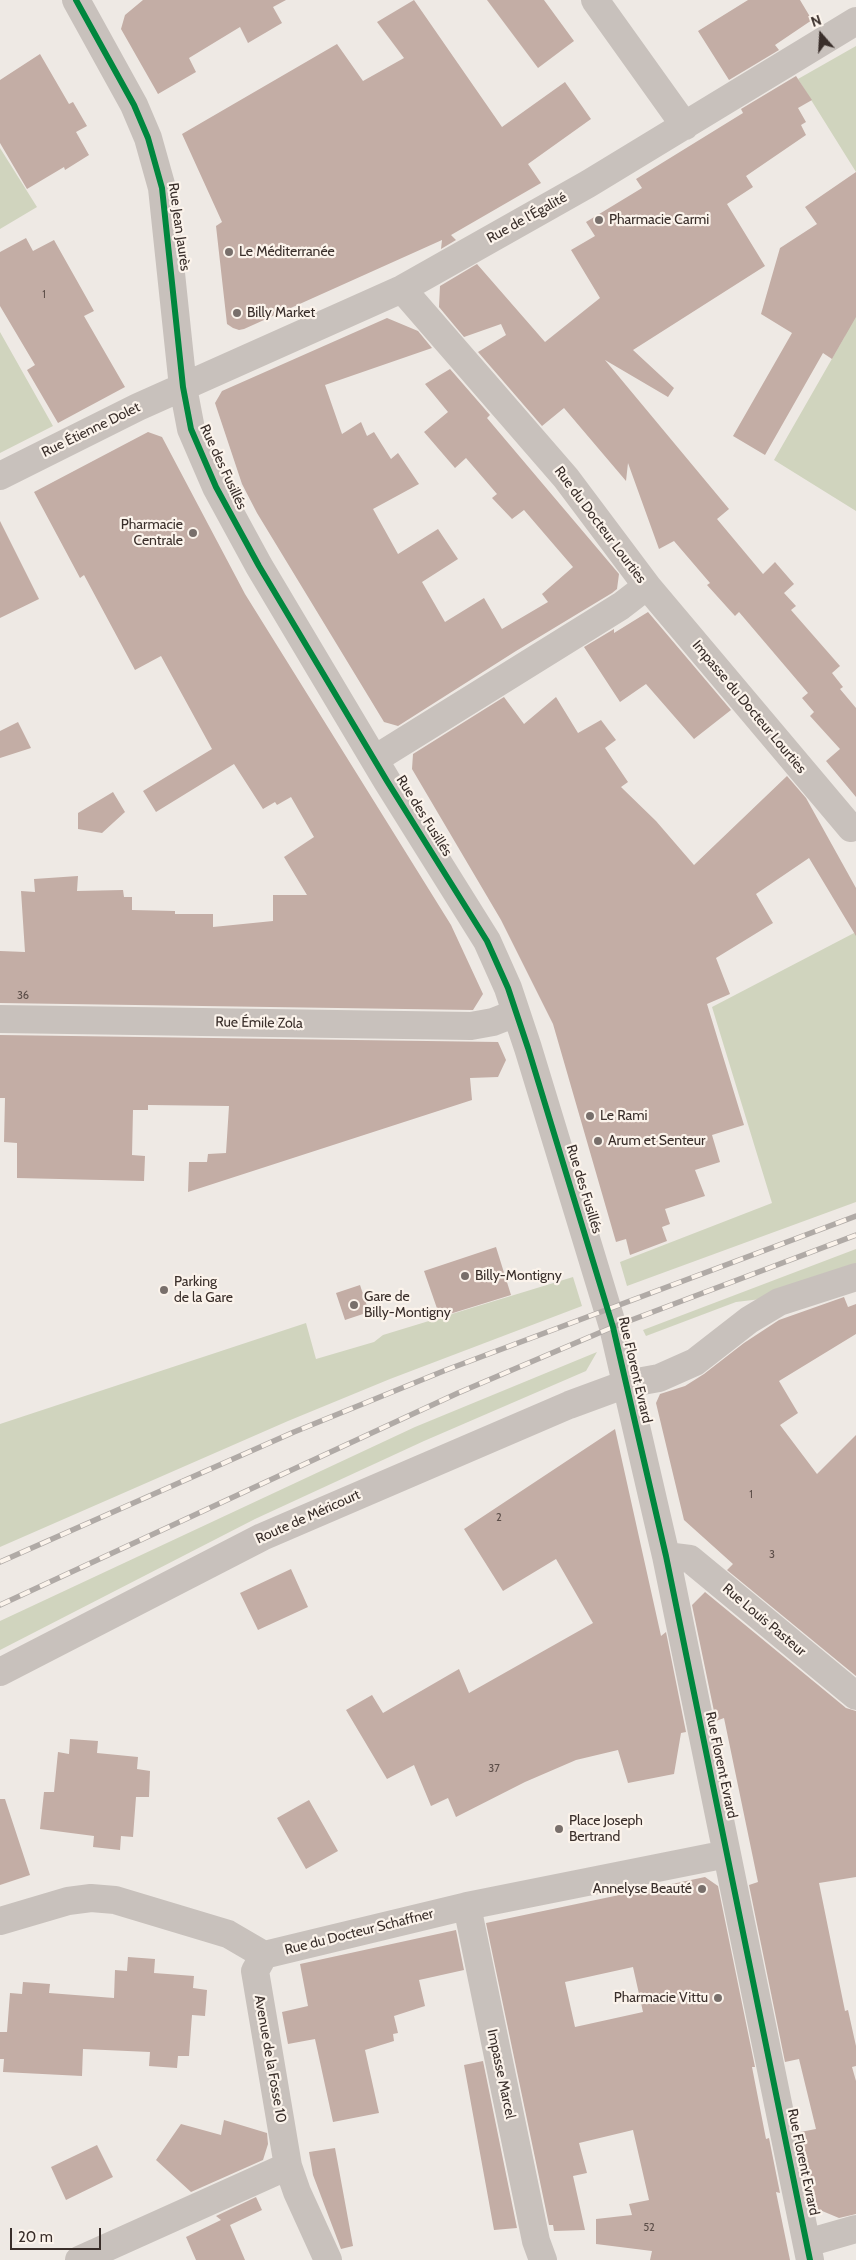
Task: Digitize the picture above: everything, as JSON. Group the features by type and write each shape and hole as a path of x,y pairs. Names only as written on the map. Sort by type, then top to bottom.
{"street":[{"name":"Rue Jean Jaurès","path":"76,0 134,105 148,138 162,188 183,387"},
{"path":"595,0 685,126"},
{"name":"Rue de l'Égalité","path":"183,387 402,289 588,184 856,21"},
{"name":"Rue du Docteur Lourties","path":"375,759 621,606 647,586 566,478 402,289"},
{"name":"Rue Étienne Dolet","path":"0,476 138,407 183,387"},
{"name":"Rue des Fusillés","path":"183,387 191,429 216,487 258,566 488,941 508,988 581,1224 600,1278"},
{"name":"Impasse du Docteur Lourties","path":"647,586 851,828"},
{"name":"Rue Émile Zola","path":"0,1019 471,1026 493,1022 516,1013"},
{"name":"Route de Méricourt","path":"0,1672 262,1536 569,1405 626,1384 659,1378 695,1362 749,1320 779,1302 856,1277"},
{"name":"Rue Florent Evrard","path":"600,1278 666,1556 808,2252"},
{"name":"Rue Louis Pasteur","path":"666,1556 690,1559 856,1696"},
{"name":"Rue du Docteur Schaffner","path":"264,1955 466,1906 727,1854"},
{"path":"0,1921 68,1901 91,1898 115,1900 228,1934 264,1955"},
{"name":"Impasse Marcel","path":"466,1906 540,2251"},
{"name":"Avenue de la Fosse 10","path":"264,1955 255,1971 288,2166 297,2192 328,2260"},
{"path":"79,2260 107,2254 288,2166"},
{"path":"808,2252 856,2229"}],"green space":[{"path":"856,46 856,172 798,79"},
{"path":"0,148 37,207 0,229"},
{"path":"856,203 856,511 774,460 845,336"},
{"path":"0,332 53,426 0,453"},
{"path":"856,932 856,1202 627,1286 620,1262 772,1203 712,1007"},
{"path":"856,1249 856,1268 761,1299 736,1302 646,1336 643,1330"},
{"path":"573,1277 582,1306 390,1379 288,1421 0,1547 0,1424 306,1323 316,1359 374,1342 383,1335"},
{"path":"597,1352 586,1371 424,1441 255,1519 0,1650 0,1621 415,1427"}],"building":[{"path":"143,0 286,0 273,7 282,23 248,43 240,27 189,58 196,72 158,94 121,29 125,15"},
{"path":"414,0 502,127 565,82 591,119 528,164 541,183 451,235 456,240 441,249 442,240 244,329 233,328 227,324 216,226 222,222 182,134 337,44 363,81 404,58 377,22"},
{"path":"487,0 544,0 574,41 538,68"},
{"path":"748,0 800,0 812,20 775,45 779,50 729,80 698,31"},
{"path":"40,54 69,104 73,102 87,126 76,132 89,155 65,170 64,167 27,189 0,143 0,80"},
{"path":"796,76 812,100 798,108 806,122 801,125 806,135 746,176 753,187 727,204 765,266 633,350 674,388 668,397 605,360 729,509 717,519 763,574 775,562 794,584 784,593 796,606 791,610 840,666 832,673 843,687 840,689 856,708 856,797 826,761 840,749 810,716 814,712 802,698 808,693 739,612 735,616 707,585 710,583 674,541 659,549 628,463 626,481 564,408 542,426 478,352 506,335 501,324 464,337 439,307 440,286 477,264 545,342 600,298 571,250 595,236 586,222 642,188 636,179 743,113 741,109"},
{"path":"856,172 856,317 832,359 823,353 765,455 733,436 792,333 761,314 780,248 817,224 805,207"},
{"path":"26,238 33,251 54,240 94,311 84,316 125,387 58,423 27,370 35,365 0,306 0,252"},
{"path":"387,318 418,331 432,348 325,385 342,434 361,422 367,436 374,432 391,459 398,453 419,484 373,509 398,554 438,529 458,559 422,582 445,622 484,598 502,629 548,602 542,594 573,567 524,510 512,519 492,498 497,494 466,458 455,468 424,432 448,412 425,384 450,369 490,415 487,418 619,574 617,589 612,593 398,726 384,722 257,513 242,484 215,403 222,391"},
{"path":"148,432 162,437 245,594 451,925 483,994 473,1010 0,1003 0,951 25,952 21,891 35,892 34,879 78,876 77,891 123,890 124,897 132,897 132,910 175,911 175,914 213,914 213,927 273,921 273,895 307,895 284,857 314,837 291,797 277,805 275,802 263,809 234,764 156,812 143,791 212,749 161,656 135,670 84,575 80,578 34,492"},
{"path":"0,521 39,599 0,618"},
{"path":"648,612 731,710 694,739 646,684 620,702 584,647 614,629 614,633"},
{"path":"504,697 524,724 556,697 578,733 601,720 616,740 605,748 628,782 621,787 656,821 694,865 787,776 806,798 856,888 856,936 809,858 756,894 773,923 716,958 730,994 707,1004 744,1125 712,1135 720,1162 695,1170 705,1196 665,1209 670,1224 662,1227 667,1241 630,1255 626,1239 616,1242 553,1024 501,920 412,769 413,754"},
{"path":"18,722 31,748 0,758 0,731"},
{"path":"113,792 125,812 102,833 78,829 78,813"},
{"path":"0,1035 498,1042 506,1060 498,1077 470,1078 472,1100 188,1192 189,1162 207,1162 208,1154 226,1153 229,1106 148,1105 148,1110 133,1110 132,1155 145,1156 144,1181 17,1178 17,1143 4,1142 5,1098 0,1098"},
{"name":"Billy-Montigny","path":"496,1247 511,1295 440,1317 424,1271"},
{"name":"Gare de Billy-Montigny","path":"360,1285 369,1312 345,1320 336,1293"},
{"path":"844,1297 848,1307 856,1304 856,1334 779,1381 798,1413 780,1425 817,1474 856,1435 856,1676 727,1570 733,1564 684,1520 656,1403 660,1394 685,1386 779,1320"},
{"path":"615,1429 661,1636 666,1632 686,1732 681,1733 674,1774 628,1783 618,1750 576,1760 525,1782 456,1817 448,1798 431,1806 414,1765 387,1779 346,1710 372,1695 383,1713 459,1669 469,1693 593,1623 556,1559 503,1591 464,1529"},
{"path":"291,1569 308,1607 258,1630 240,1593"},
{"path":"705,1592 846,1708 856,1711 856,1877 819,1883 845,2011 848,2010 856,2046 856,2066 852,2067 856,2081 856,2214 839,2218 815,2208 800,2132 816,2129 799,2059 785,2062 749,1885 758,1882 724,1718 716,1721 692,1605"},
{"path":"70,1739 98,1741 97,1753 138,1757 137,1769 150,1771 149,1797 136,1797 133,1837 121,1836 120,1850 93,1847 94,1836 40,1829 44,1792 54,1792 58,1752 69,1754"},
{"path":"0,1799 5,1799 30,1875 0,1885"},
{"path":"309,1800 338,1851 306,1869 277,1818"},
{"path":"705,1877 718,1886 755,2067 752,2067 766,2139 769,2138 780,2193 776,2192 790,2260 650,2260 652,2251 596,2244 596,2219 632,2215 629,2204 649,2200 633,2130 579,2143 587,2173 573,2176 585,2230 554,2231 553,2225 549,2225 486,1923","holes":["633,1967 643,2012 575,2027 565,1982"]},
{"path":"456,1930 464,1970 419,1980 425,2006 394,2016 398,2033 393,2034 394,2041 365,2050 379,2113 333,2122 315,2039 288,2044 282,2012 308,2006 300,1964"},
{"path":"128,1957 155,1959 154,1973 194,1976 193,1988 207,1990 205,2016 192,2015 189,2056 178,2056 177,2068 149,2066 150,2052 83,2049 82,2076 3,2072 4,2059 0,2059 0,2032 7,2032 10,1993 22,1994 23,1982 50,1984 49,1993 114,1998 115,1970 127,1971"},
{"path":"483,2061 517,2228 494,2230 464,2065"},
{"path":"224,2120 267,2133 268,2144 263,2160 191,2192 156,2160 181,2124 221,2135"},
{"path":"97,2145 113,2177 66,2200 51,2167"},
{"path":"335,2148 353,2246 341,2249 313,2175 309,2152"},
{"path":"256,2197 262,2210 230,2225 245,2260 196,2260 186,2237 221,2220 216,2216"}],"railway":[{"path":"0,1562 294,1432 446,1370 856,1216"},
{"path":"0,1605 458,1393 613,1327 856,1235"}],"cycle path":[{"path":"76,0 134,105 148,138 162,188 183,387 191,429 216,487 259,566 387,781 487,941 508,988 528,1048 613,1327 666,1556 810,2260"}],"place":[{"name":"Pharmacie Carmi","path":"599,220"},
{"name":"Le Méditerranée","path":"229,252"},
{"name":"Billy Market","path":"237,313"},
{"name":"Pharmacie Centrale","path":"193,533"},
{"name":"Le Rami","path":"590,1116"},
{"name":"Arum et Senteur","path":"598,1141"},
{"name":"Billy-Montigny","path":"465,1276"},
{"name":"Parking de la Gare","path":"164,1290"},
{"name":"Gare de Billy-Montigny","path":"354,1305"},
{"name":"Place Joseph Bertrand","path":"559,1829"},
{"name":"Annelyse Beauté","path":"702,1889"},
{"name":"Pharmacie Vittu","path":"718,1998"}]}
